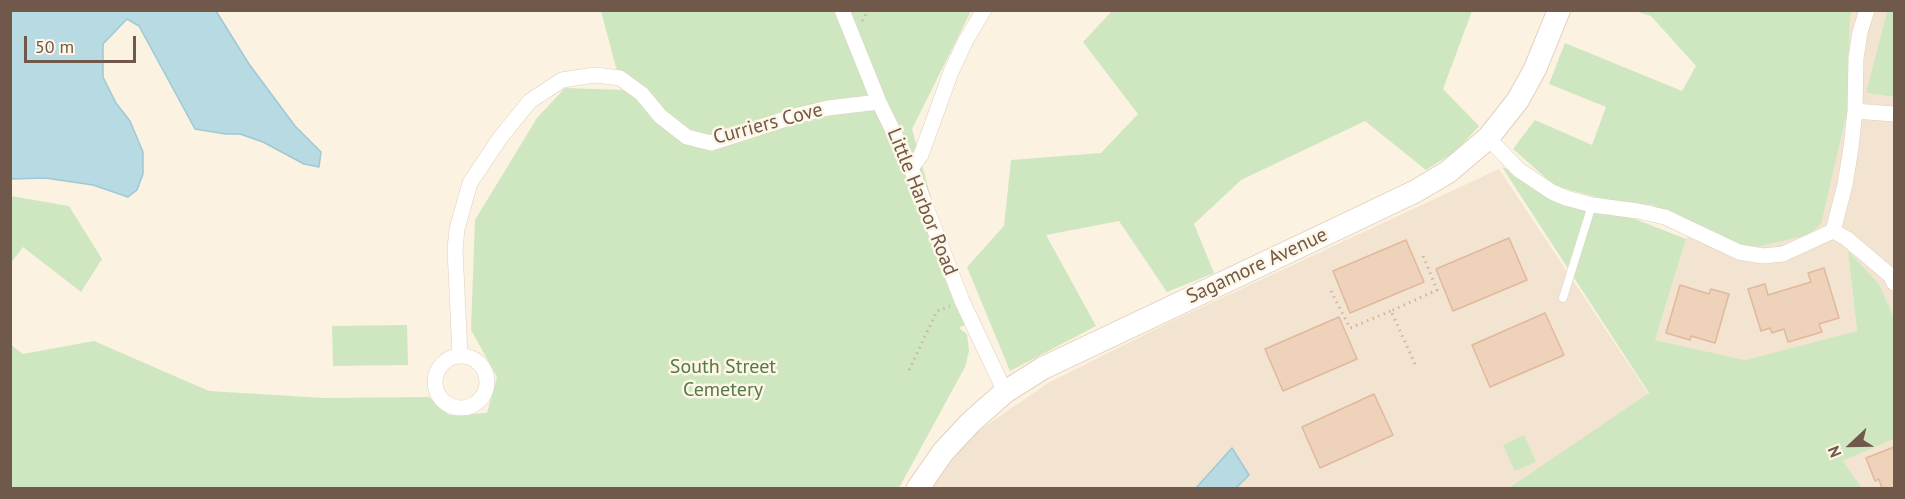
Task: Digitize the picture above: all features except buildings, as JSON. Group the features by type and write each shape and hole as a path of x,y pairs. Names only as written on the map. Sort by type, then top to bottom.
{"main road":[{"name":"Sagamore Avenue","path":"918,489 931,468 957,436 1005,392 1042,368 1416,190 1448,172 1488,138 1518,100 1535,69 1559,10"}],"street":[{"name":"Little Harbor Road","path":"842,10 879,102 910,168 962,301 1005,392"},
{"path":"910,168 921,155 951,72 984,10"},
{"path":"1833,231 1845,185 1855,111 1856,58 1860,32 1867,10"},
{"name":"Curriers Cove","path":"460,356 455,249 457,229 470,183 500,138 530,101 562,80 595,75 620,78 642,94 660,116 687,137 711,143 795,116 828,108 879,102"},
{"path":"1855,111 1894,114"},
{"path":"1488,138 1519,170 1552,192 1592,205 1665,217 1739,252 1763,256 1784,254 1833,231"},
{"path":"1833,231 1846,238 1891,276 1894,283"}],"lane":[{"path":"1563,298 1592,205"}],"path":[{"path":"1331,291 1350,328 1391,311 1437,290 1422,253"},
{"path":"909,370 938,311 962,301"},
{"path":"1391,311 1415,364"}],"shaded area":[{"path":"1852,11 1887,11 1866,93 1894,97 1894,317 1879,284 1848,251 1857,331 1745,360 1655,340 1686,239 1696,225 1847,112"},
{"path":"1499,169 1659,410 1521,488 930,488 971,436 1048,383 1168,323"},
{"path":"1894,439 1894,488 1862,488 1843,461"}],"green space":[{"name":"South Street Cemetery","path":"601,11 971,11 912,129 966,324 959,328 967,334 969,351 965,367 899,488 11,488 10,344 23,354 94,341 209,391 324,398 429,397 449,415 487,413 497,377 471,330 475,220 537,118 565,88 622,90"},
{"path":"1112,11 1472,11 1443,89 1479,126 1456,151 1426,170 1365,121 1241,180 1194,224 1214,273 1167,292 1119,221 1046,235 1096,326 1010,371 967,267 1004,226 1011,160 1101,153 1138,114 1083,42"},
{"path":"1635,11 1852,11 1847,112 1821,224 1808,235 1748,249 1652,205 1614,202 1555,186 1513,149 1535,120 1592,145 1606,107 1549,84 1565,43 1682,91 1696,66 1651,16"},
{"path":"1887,11 1894,11 1894,97 1866,93"},
{"path":"1502,167 1686,239 1655,340 1745,360 1857,331 1848,251 1879,284 1894,317 1894,439 1843,461 1862,488 1509,488 1649,393"},
{"path":"11,196 69,206 102,259 81,292 23,247 11,263"},
{"path":"407,325 408,365 333,366 332,326"},
{"path":"1524,435 1536,462 1515,471 1503,445"}],"water":[{"path":"10,11 216,11 249,64 295,126 321,152 319,167 304,164 263,142 240,134 195,129 139,26 127,19 103,44 103,77 116,103 130,121 143,152 143,174 137,190 128,197 93,185 45,178 11,179"},
{"path":"1232,448 1249,475 1236,488 1196,488"}]}
